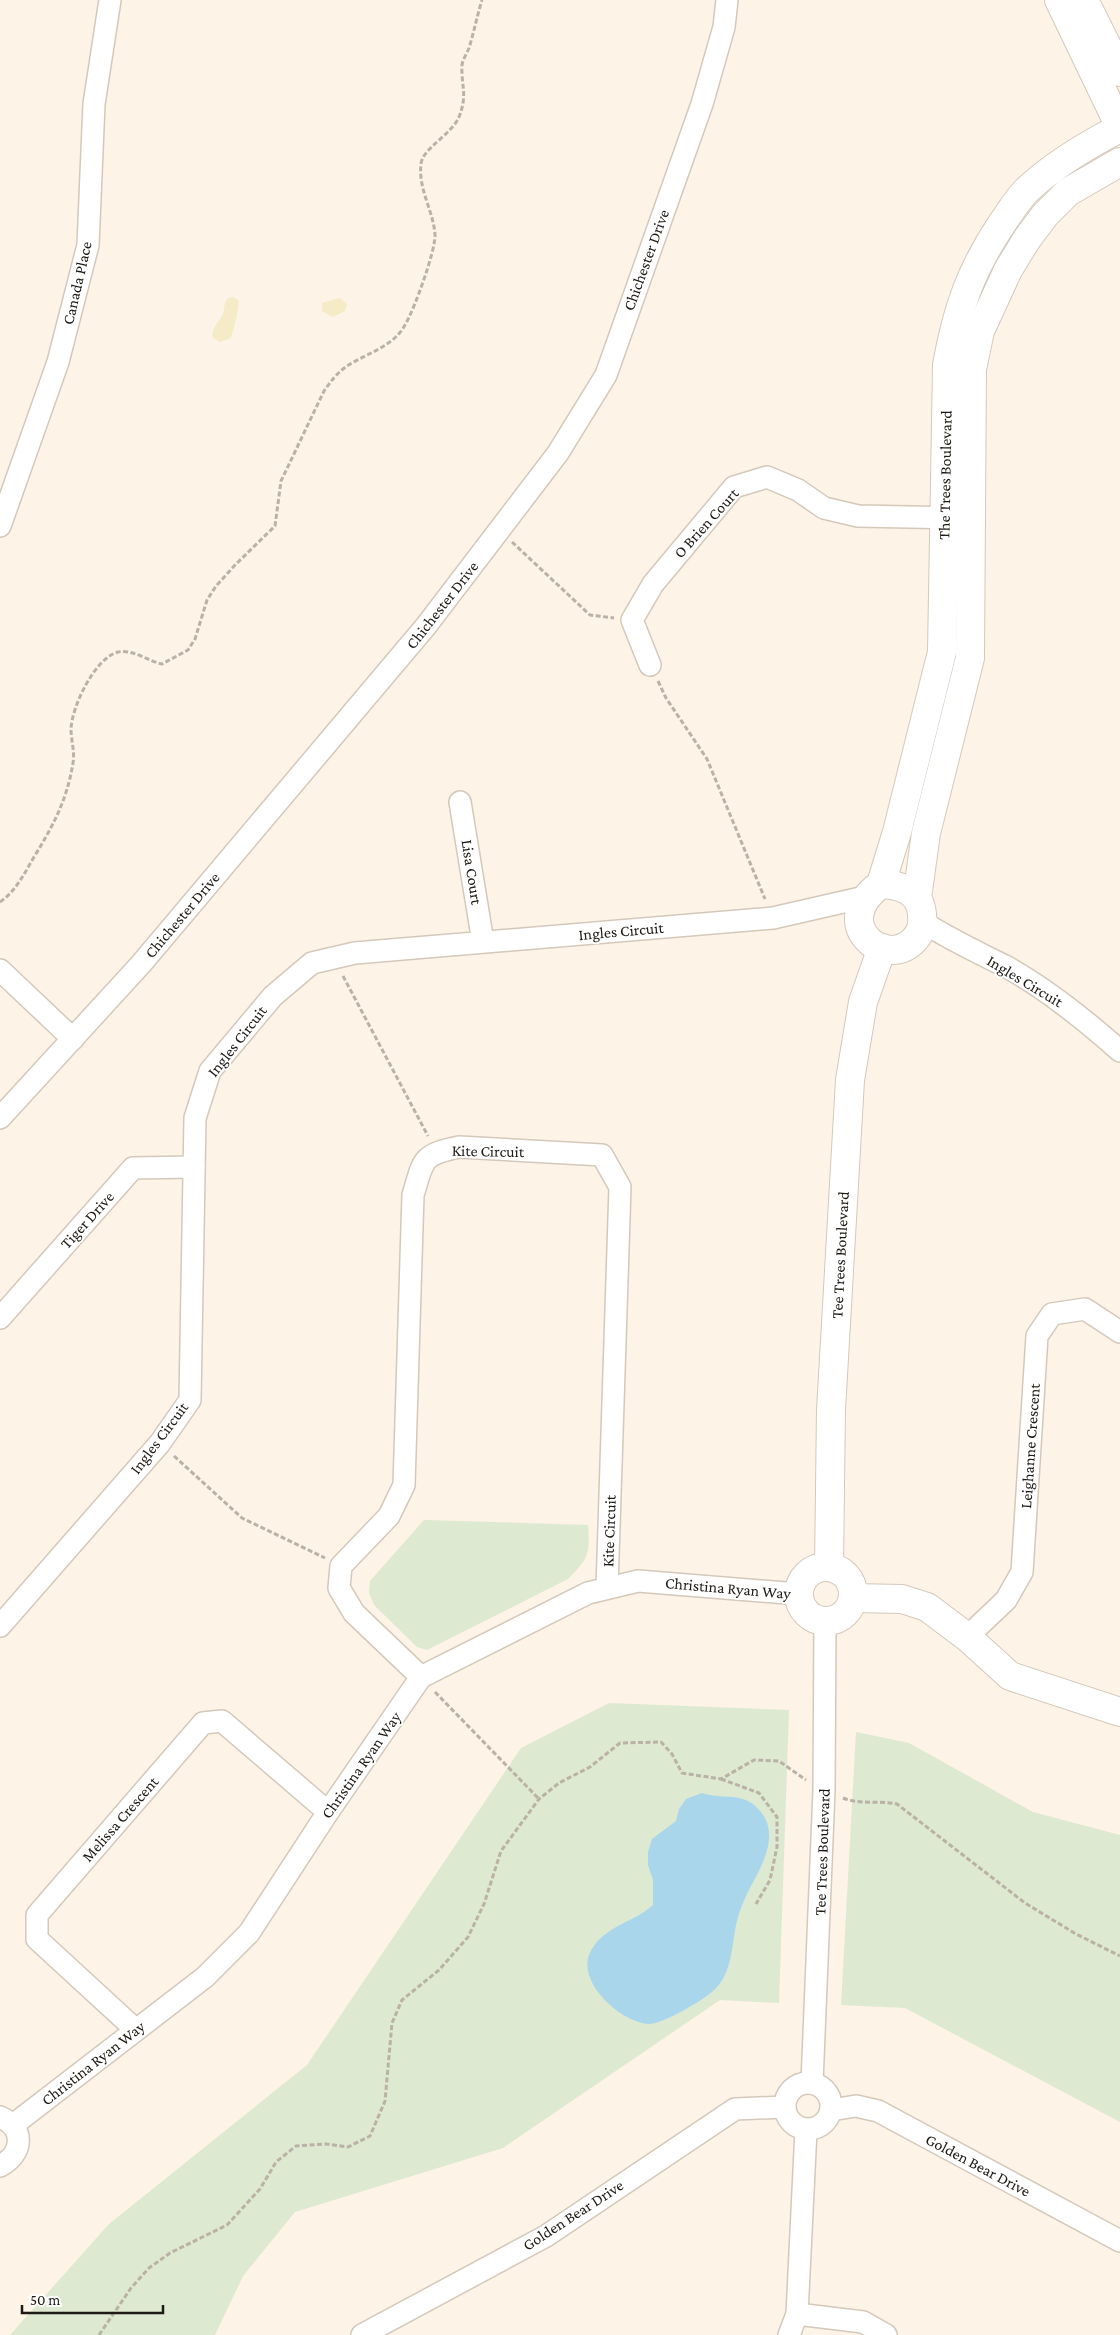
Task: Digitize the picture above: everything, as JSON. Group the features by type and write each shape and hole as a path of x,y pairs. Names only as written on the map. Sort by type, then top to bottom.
{"street":[{"name":"Canada Place","path":"0,526 58,362 88,245 94,104 110,0"},
{"name":"Chichester Drive","path":"0,1118 141,964 426,626 558,453 606,375 702,104 724,27 727,0"},
{"path":"1059,0 1120,127"},
{"path":"1084,0 1120,72"},
{"name":"The Trees Boulevard","path":"920,910 926,833 970,658 957,518 947,365 954,324 982,253 1024,192 1053,169 1098,139 1120,127"},
{"name":"The Trees Boulevard","path":"873,891 897,832 942,652 972,369 980,331 1008,270 1045,215 1068,192 1120,162"},
{"name":"O Brien Court","path":"632,620 653,584 734,487 767,477 798,490 824,508 858,516 957,518"},
{"path":"632,620 650,665"},
{"name":"Lisa Court","path":"460,802 484,942"},
{"path":"896,885 909,890 920,910 915,940 906,946 894,950 882,948 872,943 863,934 859,923 859,912 873,891 896,885"},
{"name":"Ingles Circuit","path":"0,1626 160,1443 190,1400 195,1118 210,1071 273,996 312,963 355,953 773,918 873,891"},
{"name":"Ingles Circuit","path":"920,910 946,937 1006,967 1070,1009 1120,1051"},
{"name":"Tee Trees Boulevard","path":"829,1567 831,1410 850,1080 863,1002 882,948"},
{"path":"0,970 73,1039"},
{"name":"Kite Circuit","path":"341,1566 388,1516 404,1485 413,1195 424,1161 437,1152 460,1147 602,1155 620,1186 607,1588"},
{"name":"Tiger Drive","path":"0,1318 134,1168 194,1167"},
{"name":"Leighanne Crescent","path":"967,1637 1006,1600 1022,1572 1037,1336 1052,1314 1085,1309 1120,1332"},
{"path":"341,1566 339,1588 354,1613 421,1677"},
{"path":"829,1567 837,1569 850,1581 853,1598 850,1607 843,1615 834,1620 824,1620 816,1619 804,1609 799,1594 805,1577 820,1568 829,1567"},
{"name":"Christina Ryan Way","path":"6,2121 136,2030 205,1976 249,1933 328,1812 421,1677 588,1593 638,1581 799,1594"},
{"path":"853,1598 902,1599 927,1607 967,1637 1010,1676 1120,1712"},
{"name":"Tee Trees Boulevard","path":"812,2082 824,1790 824,1620"},
{"name":"Melissa Crescent","path":"136,2030 37,1939 37,1915 203,1723 222,1720 328,1812"},
{"path":"812,2082 823,2088 830,2098 831,2110 826,2120 817,2128 806,2130 791,2122 784,2107 788,2094 798,2084 812,2082"},
{"name":"Golden Bear Drive","path":"831,2110 856,2106 878,2111 1120,2241"},
{"name":"Golden Bear Drive","path":"362,2335 546,2236 735,2109 784,2107"},
{"path":"0,2166 16,2154 18,2144 18,2134 6,2121"},
{"path":"789,2335 797,2314 806,2130"},
{"path":"797,2314 862,2322 886,2335"}],"path":[{"path":"0,902 13,891 24,876 60,812 73,762 72,718 86,685 100,664 106,657 120,652 129,652 162,664 188,650 195,639 207,600 216,586 275,526 281,481 324,391 340,371 390,341 405,326 431,257 435,235 420,178 421,161 427,152 450,131 458,120 463,107 466,94 462,64 482,0"},
{"path":"500,530 590,616 632,620"},
{"path":"650,665 666,698 707,759 773,918"},
{"path":"333,958 437,1152"},
{"path":"160,1443 242,1518 341,1566"},
{"path":"421,1677 539,1799"},
{"path":"99,2335 131,2288 149,2268 170,2253 227,2225 260,2189 276,2162 296,2146 326,2144 348,2147 370,2136 385,2100 392,2023 402,2000 438,1970 468,1937 484,1904 501,1851 539,1799 559,1783 590,1767 620,1743 661,1742 672,1754 682,1773 721,1779 759,1793 777,1817 777,1847 770,1880 756,1904"},
{"path":"721,1779 754,1760 779,1761 797,1775 824,1790 855,1803 883,1801 897,1804 1025,1902 1084,1938 1120,1956"}],"green space":[{"path":"424,1520 588,1525 589,1543 587,1555 568,1579 427,1650 417,1647 374,1605 369,1593 370,1581"},
{"path":"609,1703 789,1710 779,2003 720,2000 503,2148 295,2212 243,2276 215,2335 10,2335 109,2224 307,2065 521,1748"},
{"path":"856,1732 909,1743 1033,1812 1120,1835 1120,2122 905,2008 841,2005"}],"sand":[{"path":"233,297 238,300 237,313 231,338 220,342 212,337 228,298"},
{"path":"340,298 347,304 345,311 333,317 322,311 322,303"}],"water":[{"path":"702,1793 738,1798 748,1801 755,1806 761,1812 769,1830 767,1849 738,1917 731,1957 720,1984 700,2000 673,2016 656,2023 639,2022 616,2010 596,1990 587,1966 589,1955 594,1945 609,1931 653,1905 653,1880 648,1865 648,1852 652,1839 676,1821 679,1809 686,1799"}]}
